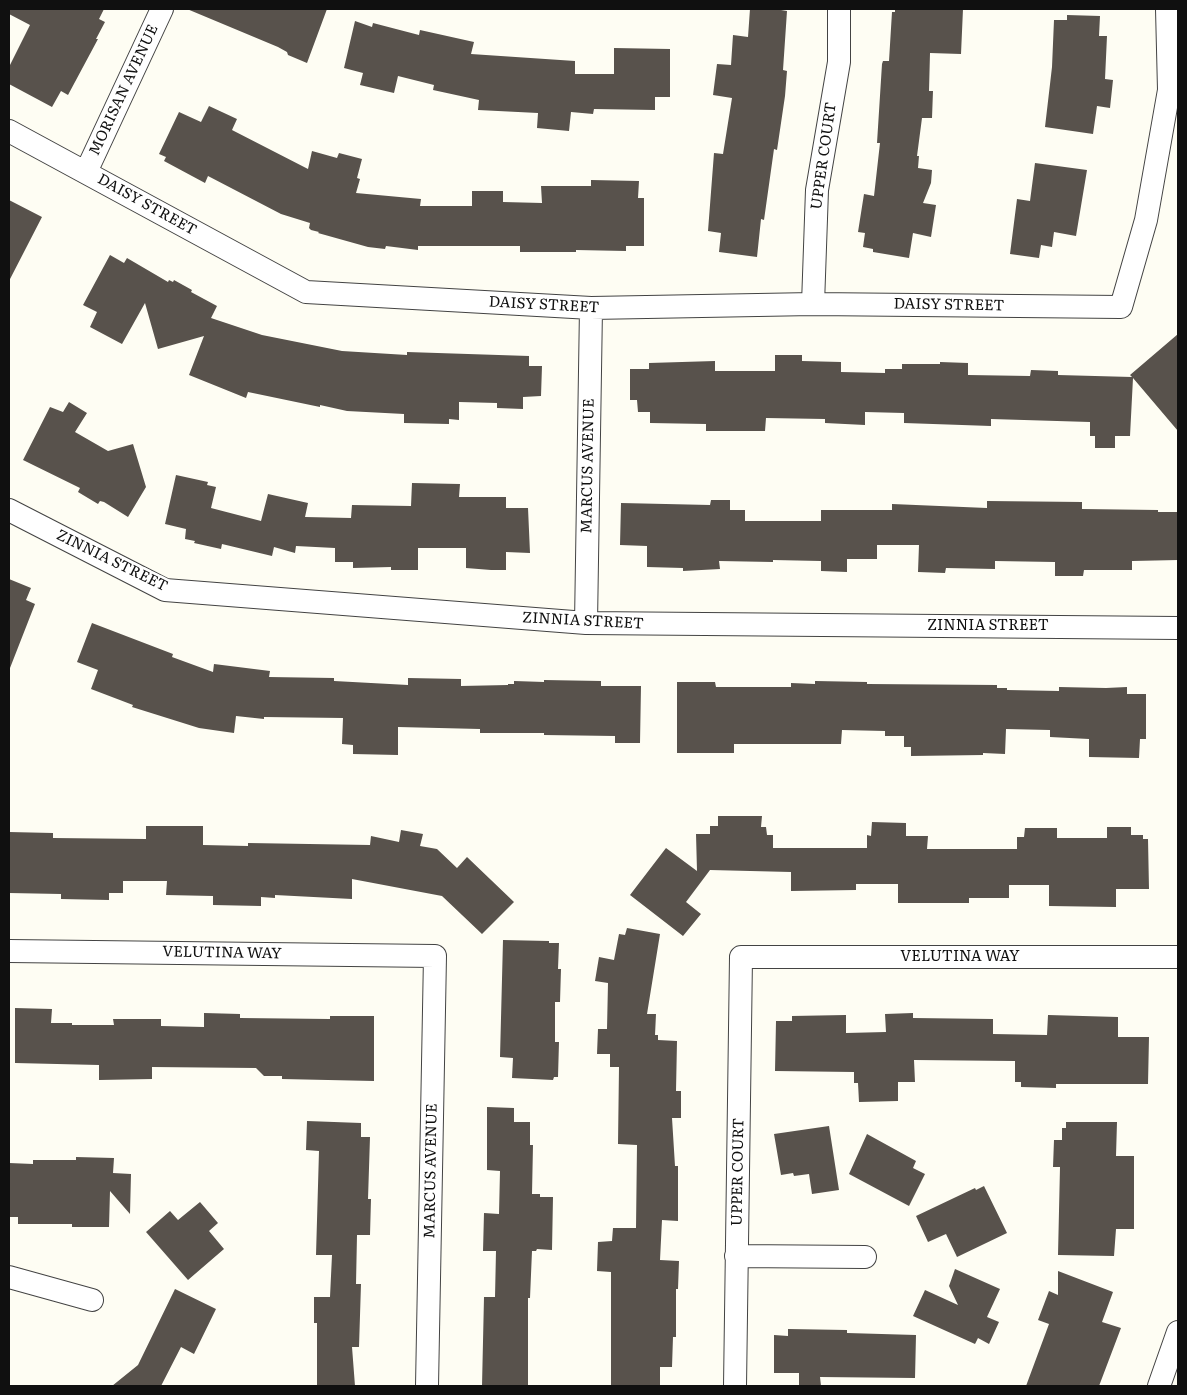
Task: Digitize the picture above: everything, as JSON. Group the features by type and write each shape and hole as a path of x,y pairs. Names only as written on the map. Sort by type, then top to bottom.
{"street":[{"name":"MORISAN AVENUE","path":"86,172 162,9"},
{"name":"UPPER COURT","path":"812,304 817,190 839,62 839,9"},
{"name":"DAISY STREET","path":"9,131 306,292 591,308 812,304 1121,307 1146,220 1169,90 1166,9"},
{"name":"MARCUS AVENUE","path":"586,623 591,308"},
{"name":"ZINNIA STREET","path":"9,510 165,590 586,623 1178,628"},
{"name":"VELUTINA WAY","path":"9,951 435,956"},
{"name":"MARCUS AVENUE","path":"427,1386 435,956"},
{"name":"UPPER COURT","path":"735,1386 741,957"},
{"name":"VELUTINA WAY","path":"741,957 1178,957"},
{"path":"736,1256 865,1257"},
{"path":"9,1277 92,1300"},
{"path":"1159,1386 1178,1332"}],"building":[{"path":"9,9 104,9 99,19 105,22 96,39 98,39 68,95 61,91 52,107 9,84 9,67 30,25 9,14"},
{"path":"187,9 327,9 307,63 288,55 287,52 278,47"},
{"path":"750,9 782,9 787,11 783,70 787,71 785,96 777,150 774,149 764,220 761,219 757,257 719,252 721,233 708,231 714,153 723,154 732,98 713,95 717,64 731,65 733,35 748,37"},
{"path":"895,9 963,9 961,54 930,53 929,91 933,91 932,118 922,118 917,156 919,156 918,168 932,170 931,183 923,203 936,205 931,237 913,233 909,258 873,252 873,249 863,247 865,233 858,232 864,194 874,196 880,143 877,143 882,64 883,61 889,61 892,12 895,12"},
{"path":"1067,15 1100,16 1099,36 1107,36 1105,79 1113,80 1110,108 1097,106 1093,134 1045,127 1052,67 1054,20 1067,20"},
{"path":"355,21 372,27 373,23 419,35 420,30 474,42 471,54 575,61 575,74 614,74 614,48 670,49 670,97 655,97 655,110 594,109 593,114 571,112 569,131 537,128 538,113 478,110 479,100 433,90 434,85 398,76 394,93 360,85 363,73 344,68"},
{"path":"209,106 237,119 232,130 308,169 312,151 337,158 339,153 362,159 357,178 360,179 356,193 421,199 420,206 472,206 472,191 503,191 503,202 542,203 541,186 591,186 591,180 639,181 638,198 644,198 644,246 626,246 626,251 576,250 576,252 520,252 520,246 418,246 418,250 386,246 385,249 368,247 318,233 309,228 310,223 281,214 208,176 205,183 164,161 166,157 159,154 179,112 201,122"},
{"path":"1035,163 1087,170 1076,236 1054,232 1052,247 1041,245 1039,258 1010,254 1017,199 1030,201"},
{"path":"9,200 42,217 9,281"},
{"path":"110,255 124,263 127,258 168,282 169,280 173,282 174,280 192,290 191,292 217,306 211,318 262,335 342,351 407,355 407,352 529,356 529,366 542,366 541,396 523,397 523,409 497,408 497,403 459,402 459,420 449,419 449,424 404,423 404,414 347,411 248,392 246,398 189,375 204,336 158,349 145,303 122,344 90,327 97,312 83,305"},
{"path":"1178,334 1178,431 1133,378 1130,436 1115,436 1115,448 1095,448 1095,436 1090,436 1090,422 991,419 991,426 904,423 904,413 865,412 865,425 825,423 825,419 766,418 765,431 706,431 706,424 650,423 650,412 638,412 637,400 630,400 630,369 649,369 649,363 715,361 715,371 775,371 775,355 802,355 802,361 841,362 841,372 885,373 885,369 902,369 902,364 940,364 940,362 968,363 968,375 1030,376 1031,370 1058,371 1058,375 1132,377 1130,375"},
{"path":"69,402 87,413 75,432 108,451 133,444 146,487 128,517 104,502 100,501 98,504 78,492 80,488 23,460 50,407 63,412"},
{"path":"176,475 208,482 207,485 216,487 211,508 261,521 268,494 308,503 305,517 351,518 352,505 411,506 412,483 460,484 459,497 506,497 506,508 528,508 530,553 506,552 506,570 491,570 466,568 466,548 418,548 418,570 391,570 391,567 353,568 353,562 335,562 335,548 296,546 295,553 274,547 272,556 222,544 221,549 185,539 186,529 165,524"},
{"path":"711,500 730,500 730,510 745,510 745,521 821,521 821,510 892,510 892,504 987,508 987,501 1082,502 1082,509 1178,512 1178,560 1132,561 1132,570 1084,570 1083,576 1055,576 1055,562 995,561 995,569 946,568 945,573 918,572 919,545 877,545 877,559 847,559 847,572 821,571 821,561 773,560 773,562 719,561 720,569 683,571 683,568 647,567 647,546 620,545 621,503 710,505"},
{"path":"9,579 31,588 26,600 35,604 10,668"},
{"path":"92,623 173,654 172,657 213,672 214,664 270,671 269,677 334,678 334,681 408,685 408,678 461,679 461,686 508,685 514,684 514,681 544,682 544,680 601,681 601,686 641,686 640,743 615,743 615,736 480,733 480,729 398,727 398,755 353,754 353,745 342,744 343,718 264,717 264,719 236,716 234,733 199,728 132,707 133,705 91,689 98,670 77,662"},
{"path":"815,681 867,682 867,684 997,685 997,688 1007,688 1007,690 1059,691 1059,687 1127,687 1127,694 1146,694 1146,739 1140,739 1139,758 1089,757 1089,739 1050,737 1050,730 1006,729 1005,754 911,756 911,747 904,747 904,736 885,736 885,731 842,730 841,744 734,744 734,753 677,753 677,682 715,682 716,687 791,687 791,683 815,684"},
{"path":"718,816 762,816 761,827 766,827 767,835 773,835 773,848 867,848 867,835 871,836 872,822 906,823 906,836 928,836 927,849 1017,849 1017,837 1024,837 1025,828 1057,828 1057,838 1107,838 1107,827 1131,827 1131,835 1143,835 1143,839 1148,839 1149,889 1116,889 1116,907 1049,906 1049,885 1009,885 1009,898 969,898 969,903 898,903 898,884 856,884 856,890 791,891 791,872 710,870 686,902 701,914 683,936 630,895 666,848 697,871 696,834 710,834 710,826 718,826"},
{"path":"146,826 203,826 203,845 248,846 248,843 370,845 371,836 399,842 401,830 423,834 420,846 437,849 457,868 467,857 514,902 482,934 442,896 352,879 352,899 275,895 275,898 261,897 261,906 213,905 213,896 166,895 167,881 123,881 123,893 109,893 109,900 61,899 61,894 9,893 9,832 53,833 53,838 146,839"},
{"path":"627,928 660,934 647,1014 656,1014 655,1035 658,1035 658,1040 677,1041 676,1091 681,1091 681,1118 672,1118 675,1166 678,1166 678,1221 662,1220 660,1260 679,1261 678,1289 676,1289 676,1337 673,1337 672,1367 660,1367 660,1386 611,1386 611,1272 597,1271 598,1242 612,1241 613,1228 636,1228 637,1145 618,1144 619,1067 610,1067 610,1054 597,1054 598,1029 607,1029 608,983 595,981 599,957 614,960 619,934 625,935"},
{"path":"503,940 559,943 558,969 561,969 560,1002 555,1002 555,1042 559,1042 558,1077 554,1077 553,1080 512,1078 513,1058 500,1057"},
{"path":"15,1008 52,1009 51,1023 72,1023 72,1025 114,1025 113,1019 161,1019 161,1026 204,1027 204,1013 240,1014 240,1018 330,1019 330,1016 374,1016 374,1081 282,1079 282,1076 264,1076 256,1068 152,1067 152,1079 99,1080 99,1065 15,1063"},
{"path":"913,1013 913,1018 993,1019 993,1034 1047,1035 1048,1015 1118,1017 1118,1037 1149,1037 1148,1084 1056,1084 1056,1088 1021,1087 1021,1082 1015,1082 1015,1061 914,1060 915,1082 898,1082 898,1101 859,1102 858,1083 854,1083 854,1072 775,1071 776,1021 792,1021 792,1016 846,1015 846,1033 886,1032 885,1014"},
{"path":"487,1107 514,1108 514,1122 530,1122 530,1145 533,1145 532,1194 540,1194 540,1197 553,1197 552,1250 537,1249 532,1251 530,1298 528,1298 528,1386 482,1386 484,1297 495,1297 496,1251 483,1251 484,1213 499,1214 500,1171 487,1170"},
{"path":"307,1121 361,1123 361,1137 370,1137 368,1199 371,1199 370,1235 357,1235 356,1284 361,1284 359,1347 352,1347 355,1386 317,1386 317,1323 314,1323 314,1297 330,1297 332,1255 316,1255 319,1151 306,1150"},
{"path":"1066,1122 1117,1122 1116,1156 1134,1156 1134,1229 1116,1229 1114,1256 1058,1255 1060,1167 1053,1167 1054,1140 1062,1140 1062,1128 1066,1128"},
{"path":"829,1126 839,1190 812,1194 809,1174 794,1176 793,1173 781,1175 774,1134"},
{"path":"867,1134 916,1161 913,1168 925,1174 909,1206 849,1174"},
{"path":"76,1157 114,1158 113,1173 131,1174 130,1214 110,1191 109,1227 72,1227 72,1224 18,1224 18,1217 9,1217 9,1163 33,1164 33,1160 76,1160"},
{"path":"984,1186 1007,1233 957,1257 946,1234 928,1242 916,1216 975,1188 976,1190"},
{"path":"200,1202 218,1223 209,1231 224,1249 188,1280 146,1232 170,1211 178,1220"},
{"path":"955,1269 1000,1289 987,1317 999,1322 989,1344 978,1338 975,1344 913,1316 925,1290 958,1305 949,1286"},
{"path":"1058,1271 1113,1292 1102,1322 1121,1328 1099,1386 1026,1386 1049,1324 1038,1320 1049,1291 1058,1295"},
{"path":"175,1289 216,1309 194,1354 181,1347 161,1386 112,1386 138,1365"},
{"path":"788,1329 847,1330 847,1333 916,1335 915,1378 820,1377 821,1386 799,1386 799,1373 774,1373 774,1335 788,1336"}]}
